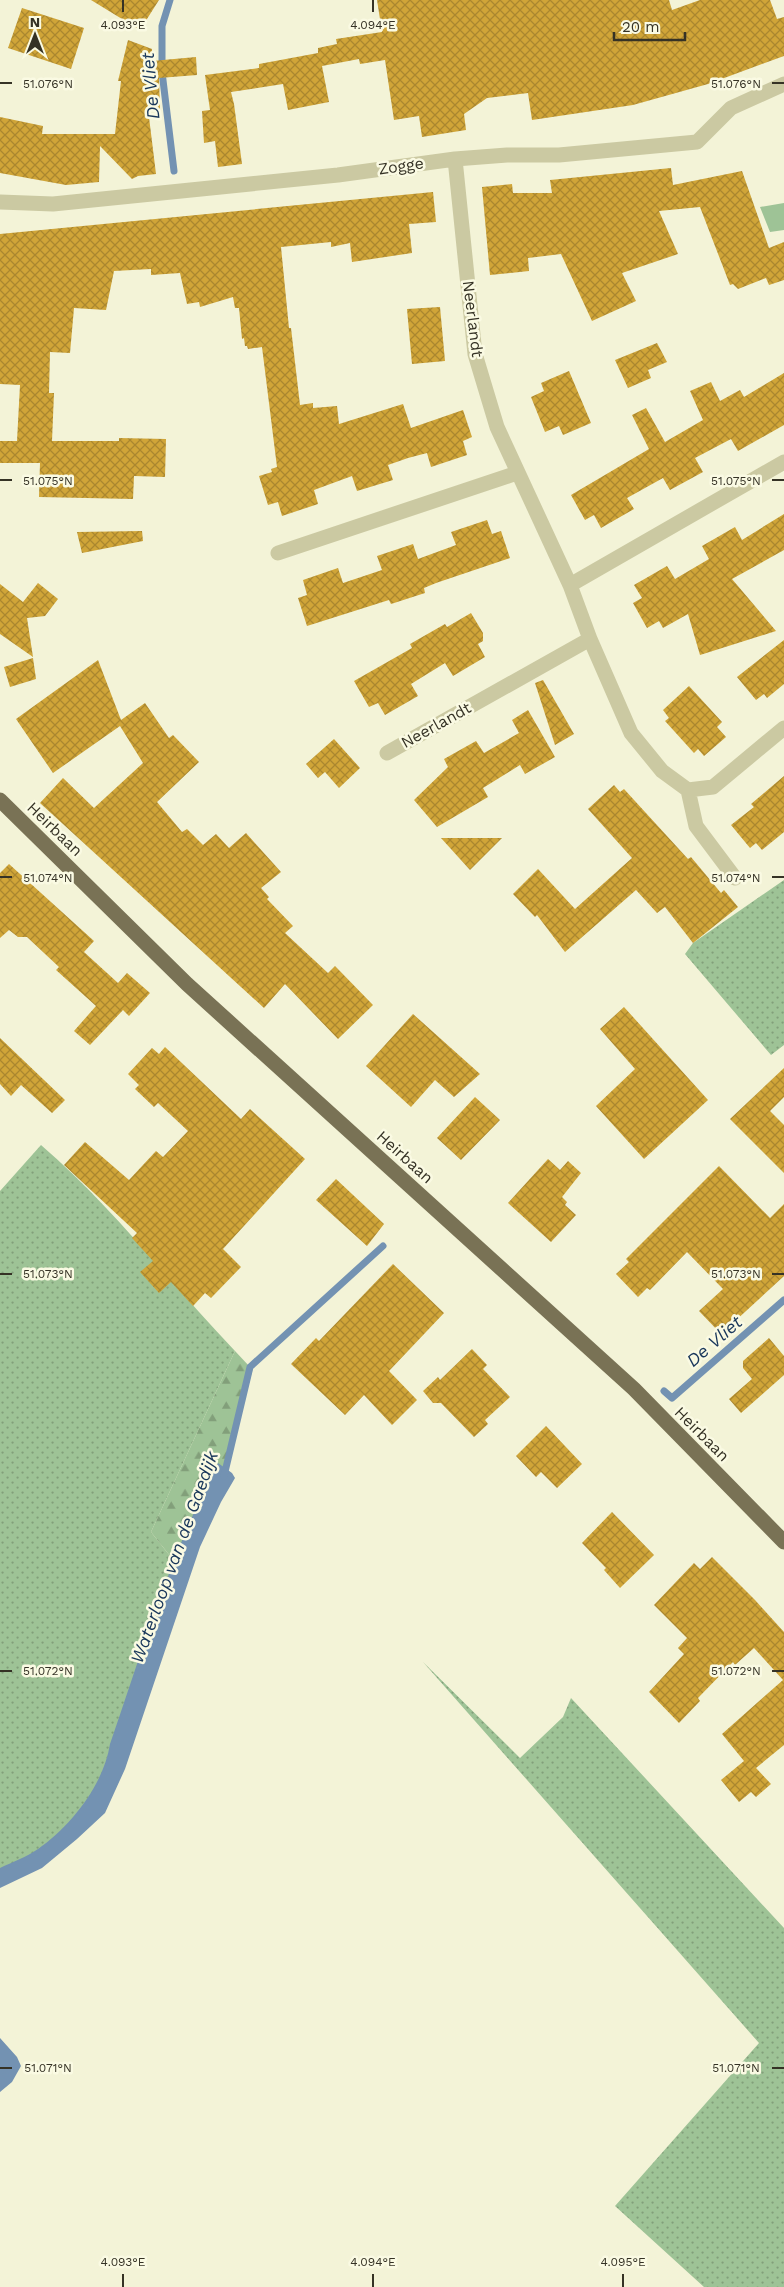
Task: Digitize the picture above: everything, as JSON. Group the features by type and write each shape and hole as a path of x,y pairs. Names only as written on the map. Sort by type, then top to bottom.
{"main road":[{"name":"Heirbaan","path":"0,800 187,984 634,1389 784,1542"}],"street":[{"name":"Zogge","path":"0,202 53,204 329,176 454,159 507,155 559,155 697,142 731,108 784,84"},
{"name":"Neerlandt","path":"454,159 475,354 497,427 570,585 590,639 631,733 662,771 688,790"},
{"path":"570,585 784,462"},
{"path":"278,553 517,473"},
{"name":"Neerlandt","path":"387,753 590,639"},
{"path":"735,878 696,826 688,790 713,787 784,728"}],"green space":[{"path":"784,203 784,230 770,232 760,207"},
{"path":"784,880 784,1045 771,1055 685,954 693,943"},
{"path":"41,1145 117,1219 235,1351 151,1532 186,1576 117,1757 73,1834 0,1875 0,1191"},
{"path":"235,1351 253,1368 227,1468 186,1576 151,1532"},
{"path":"423,1662 520,1758 563,1717 571,1698 784,1928 784,2287 704,2287 615,2206 759,2043"}],"water":[{"path":"218,1463 232,1473 235,1478 221,1502 200,1547 125,1769 105,1813 42,1868 0,1888 0,1868 34,1852 62,1829 84,1803 101,1774 146,1637 172,1566 201,1497"},
{"path":"0,2038 17,2057 21,2066 12,2082 0,2092"}],"building":[{"path":"91,0 159,0 140,30"},
{"path":"377,0 669,0 672,10 700,0 770,0 777,19 784,17 784,56 708,84 633,105 532,120 528,93 487,98 464,114 466,130 422,137 419,116 394,120 385,60 360,64 359,59 322,66 329,102 288,110 283,84 231,92 242,164 218,167 215,141 204,143 202,111 210,110 205,75 259,68 259,64 318,53 318,48 337,44 336,39 382,32"},
{"path":"22,8 84,28 71,69 8,48"},
{"path":"128,40 152,49 152,61 196,57 197,75 159,78 160,109 148,109 156,174 138,176 132,179 100,146 99,182 66,185 0,173 0,117 43,126 42,134 115,134 121,81 118,81"},
{"path":"671,168 673,185 742,171 769,248 784,242 784,280 769,285 766,278 738,289 733,284 730,285 700,207 659,211 678,254 622,273 636,301 592,321 561,254 528,258 529,271 490,275 482,187 512,184 513,193 552,193 550,180"},
{"path":"433,192 436,222 409,224 412,253 352,262 350,243 331,247 331,242 281,247 289,328 291,328 300,405 313,403 313,408 337,406 339,424 403,404 411,428 463,410 472,437 463,441 467,455 431,467 427,453 408,458 388,465 393,480 357,491 352,476 314,490 318,504 282,516 278,502 268,505 259,476 272,472 271,469 277,467 262,347 248,349 245,346 244,338 242,339 239,308 235,308 233,297 200,307 199,302 187,304 180,273 151,275 151,269 114,271 106,310 74,308 70,353 50,352 49,393 54,393 52,441 119,441 119,438 166,439 165,477 134,476 133,499 39,497 40,463 0,463 0,441 17,441 20,385 0,384 0,234"},
{"path":"440,307 445,361 412,364 407,309"},
{"path":"657,343 667,362 648,370 651,378 628,388 615,360"},
{"path":"569,371 591,423 563,435 559,426 545,432 531,397 544,391 541,383"},
{"path":"784,373 784,425 738,451 731,439 695,458 703,472 670,490 663,478 627,498 634,509 601,528 594,515 585,520 571,495 649,449 632,415 646,408 665,442 703,420 690,391 711,382 720,401 740,390 744,397"},
{"path":"784,514 784,550 732,579 776,631 700,655 688,614 663,628 659,621 647,628 633,603 642,598 634,585 667,566 675,579 709,559 702,546 735,527 742,540"},
{"path":"487,520 492,534 501,531 510,558 436,583 424,588 425,593 391,604 389,600 307,626 298,598 307,595 303,580 338,568 343,583 382,570 377,556 413,544 418,559 456,545 451,532"},
{"path":"142,531 143,541 82,553 77,532"},
{"path":"38,583 58,599 45,616 27,618 33,657 0,634 0,584 23,602"},
{"path":"471,613 483,633 483,641 478,644 485,657 453,676 445,663 411,684 418,696 385,715 378,703 369,707 354,681 412,648 410,644 445,624 447,627"},
{"path":"784,640 784,684 767,698 764,694 756,700 737,677"},
{"path":"33,658 36,679 10,687 4,667"},
{"path":"98,660 121,720 145,703 169,738 173,735 199,762 157,802 182,832 187,829 203,845 216,834 229,848 246,833 281,872 261,888 269,897 267,899 293,926 285,933 328,973 335,966 373,1005 338,1039 285,984 264,1008 40,803 63,778 94,808 143,763 120,726 53,773 16,719"},
{"path":"543,680 574,734 555,745 535,683"},
{"path":"689,686 722,722 717,727 726,737 704,756 698,749 694,753 665,721 669,718 663,710"},
{"path":"528,710 555,757 525,774 520,765 483,788 488,797 437,827 414,800 448,767 444,759 476,741 484,753 519,733 512,720"},
{"path":"334,739 360,768 339,788 325,772 318,778 306,764"},
{"path":"784,776 784,832 762,850 756,843 750,848 731,825 754,807 751,804"},
{"path":"614,785 620,792 624,789 688,859 691,857 721,893 724,890 738,907 693,943 665,907 657,913 636,890 565,952 537,915 535,917 513,894 538,869 575,909 632,858 588,809"},
{"path":"441,838 502,838 470,870"},
{"path":"9,864 94,941 84,952 118,983 127,973 150,993 129,1016 123,1010 90,1045 74,1031 96,1006 56,970 59,967 27,937 18,937 9,930 0,938 0,873"},
{"path":"624,1007 708,1100 644,1159 596,1106 635,1069 600,1029"},
{"path":"413,1014 480,1074 454,1097 435,1080 411,1107 366,1066"},
{"path":"0,1038 65,1100 52,1113 21,1085 11,1096 0,1084"},
{"path":"165,1047 241,1119 250,1109 305,1159 223,1249 241,1267 211,1298 205,1293 193,1306 171,1282 159,1293 140,1272 153,1261 132,1238 137,1233 64,1165 85,1142 129,1180 156,1151 163,1157 188,1131 158,1103 154,1107 135,1089 139,1085 128,1074 152,1048 159,1054"},
{"path":"784,1068 784,1097 770,1111 784,1125 784,1173 730,1119"},
{"path":"475,1097 500,1120 461,1160 437,1138"},
{"path":"548,1159 560,1170 568,1161 581,1173 562,1197 567,1202 565,1205 576,1215 551,1242 508,1203"},
{"path":"719,1166 770,1218 784,1204 784,1276 721,1334 699,1311 723,1289 687,1252 650,1290 647,1288 638,1297 616,1274 629,1262 626,1259"},
{"path":"336,1179 384,1224 367,1246 316,1200"},
{"path":"393,1264 444,1313 389,1371 417,1400 392,1425 364,1395 345,1415 291,1364 316,1338 319,1341"},
{"path":"769,1338 784,1356 784,1375 741,1413 729,1399 752,1379 743,1368 743,1361"},
{"path":"472,1349 487,1365 483,1369 510,1397 485,1420 488,1424 474,1437 441,1403 433,1403 423,1391 438,1377 440,1380"},
{"path":"546,1426 582,1464 557,1488 541,1472 536,1477 516,1456"},
{"path":"612,1512 654,1555 620,1588 604,1570 606,1568 582,1543"},
{"path":"712,1557 784,1632 784,1745 756,1768 771,1784 756,1797 751,1792 739,1802 721,1780 744,1761 722,1734 783,1680 754,1648 735,1665 733,1662 698,1698 700,1701 679,1723 649,1692 684,1654 678,1648 687,1638 654,1605 694,1563 700,1569"}],"waterway":[{"name":"De Vliet","path":"170,0 162,26 162,72 174,171"},
{"name":"Waterloop van de Gaedijk","path":"224,1476 250,1367 383,1246"},
{"name":"De Vliet","path":"664,1391 672,1398 784,1300"}]}
